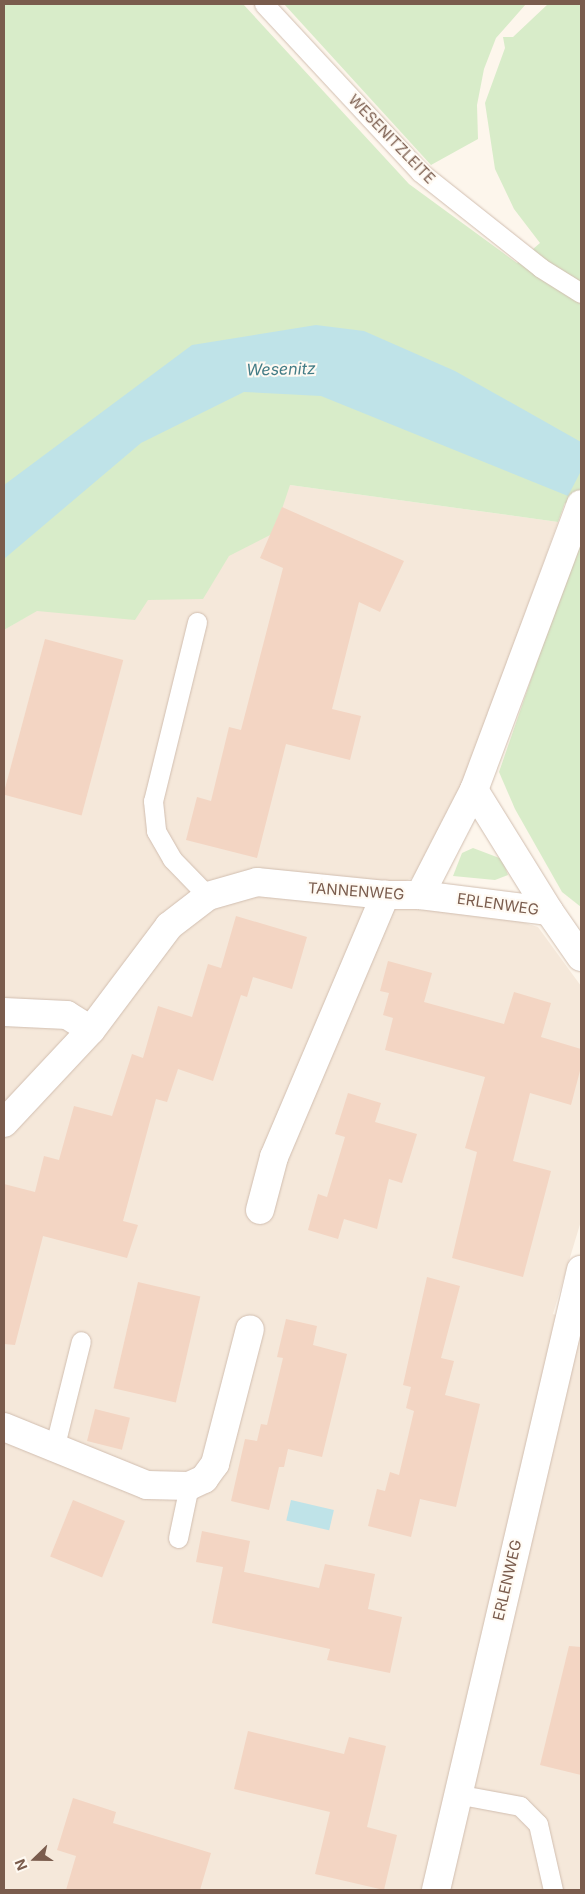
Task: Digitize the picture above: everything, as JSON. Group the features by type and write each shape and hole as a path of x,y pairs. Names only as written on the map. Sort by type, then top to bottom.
{"street":[{"name":"TANNENWEG","path":"4,1123 92,1030 169,926 208,896 257,882 385,895 420,895 474,790 580,506"},
{"path":"474,790 549,912"},
{"path":"260,1210 274,1157 385,895"},
{"name":"ERLENWEG","path":"420,895 549,912 581,958"},
{"path":"4,1012 67,1015 92,1030"},
{"name":"ERLENWEG","path":"436,1890 456,1794 579,1285"},
{"path":"4,1427 54,1449 147,1485 189,1486 204,1479 216,1464 250,1329"}],"lane":[{"name":"WESENITZLEITE","path":"264,4 420,172 540,268 581,293"},
{"path":"197,622 153,801 156,831 172,859 208,896"},
{"path":"54,1449 81,1341"},
{"path":"178,1538 189,1486"},
{"path":"456,1794 520,1806 538,1824 553,1890"}],"shaded area":[{"path":"254,480 558,522 467,773 415,877 398,884 538,927 581,986 581,1221 553,1314 581,1322 581,1890 4,1890 4,630"}],"green space":[{"path":"4,4 243,4 409,184 517,263 540,243 514,209 495,169 485,103 505,48 503,37 513,37 548,4 581,4 581,513 565,503 558,522 290,485 274,533 229,556 203,599 148,600 135,620 37,611 4,630"},
{"path":"284,4 526,4 496,38 484,69 477,105 478,139 431,165"},
{"path":"581,534 581,907 562,892 515,809 499,772"},
{"path":"473,848 502,859 508,875 495,880 453,876 462,853"}],"water":[{"name":"Wesenitz","path":"316,325 364,331 455,371 581,442 581,471 568,496 321,396 244,392 141,443 4,559 4,485 192,345"},
{"path":"291,1500 334,1510 329,1530 286,1520"}],"building":[{"path":"282,507 404,561 380,612 359,602 332,709 361,716 350,760 286,744 257,858 186,840 197,797 211,801 229,727 241,730 283,568 260,558"},
{"path":"45,639 123,660 82,815 4,795"},
{"path":"236,916 307,937 292,989 253,977 247,997 241,995 213,1081 178,1069 167,1102 156,1099 123,1221 138,1225 127,1258 43,1236 15,1345 4,1344 4,1184 35,1192 44,1156 59,1160 74,1106 112,1116 132,1054 143,1058 158,1006 192,1017 208,964 221,968"},
{"path":"388,961 432,973 424,1002 504,1024 514,992 551,1003 541,1037 581,1049 581,1067 571,1105 530,1093 513,1161 551,1171 523,1277 452,1258 477,1152 465,1148 485,1077 385,1050 393,1018 383,1015 389,993 380,991"},
{"path":"348,1093 381,1103 375,1122 417,1134 402,1183 389,1179 377,1229 344,1219 338,1239 308,1230 318,1194 327,1197 345,1137 335,1134"},
{"path":"427,1277 460,1286 441,1358 454,1361 445,1395 480,1404 456,1507 420,1499 411,1537 368,1526 377,1489 385,1491 390,1472 399,1475 414,1411 406,1408 411,1387 403,1385"},
{"path":"138,1282 200,1296 176,1403 113,1388"},
{"path":"286,1319 317,1326 313,1345 347,1354 322,1457 288,1449 284,1467 279,1467 269,1510 231,1501 245,1439 257,1441 261,1424 267,1425 283,1358 277,1357"},
{"path":"95,1409 130,1418 122,1450 87,1441"},
{"path":"73,1500 125,1521 102,1578 50,1557"},
{"path":"202,1531 250,1541 244,1572 319,1588 325,1564 375,1574 368,1609 402,1617 390,1673 327,1660 330,1649 212,1623 223,1567 196,1562"},
{"path":"569,1646 581,1647 581,1775 540,1765"},
{"path":"248,1731 344,1754 349,1737 386,1746 367,1827 397,1835 384,1890 315,1874 330,1812 234,1789"},
{"path":"73,1798 116,1812 113,1823 211,1853 200,1890 66,1890 76,1856 57,1850"}]}
